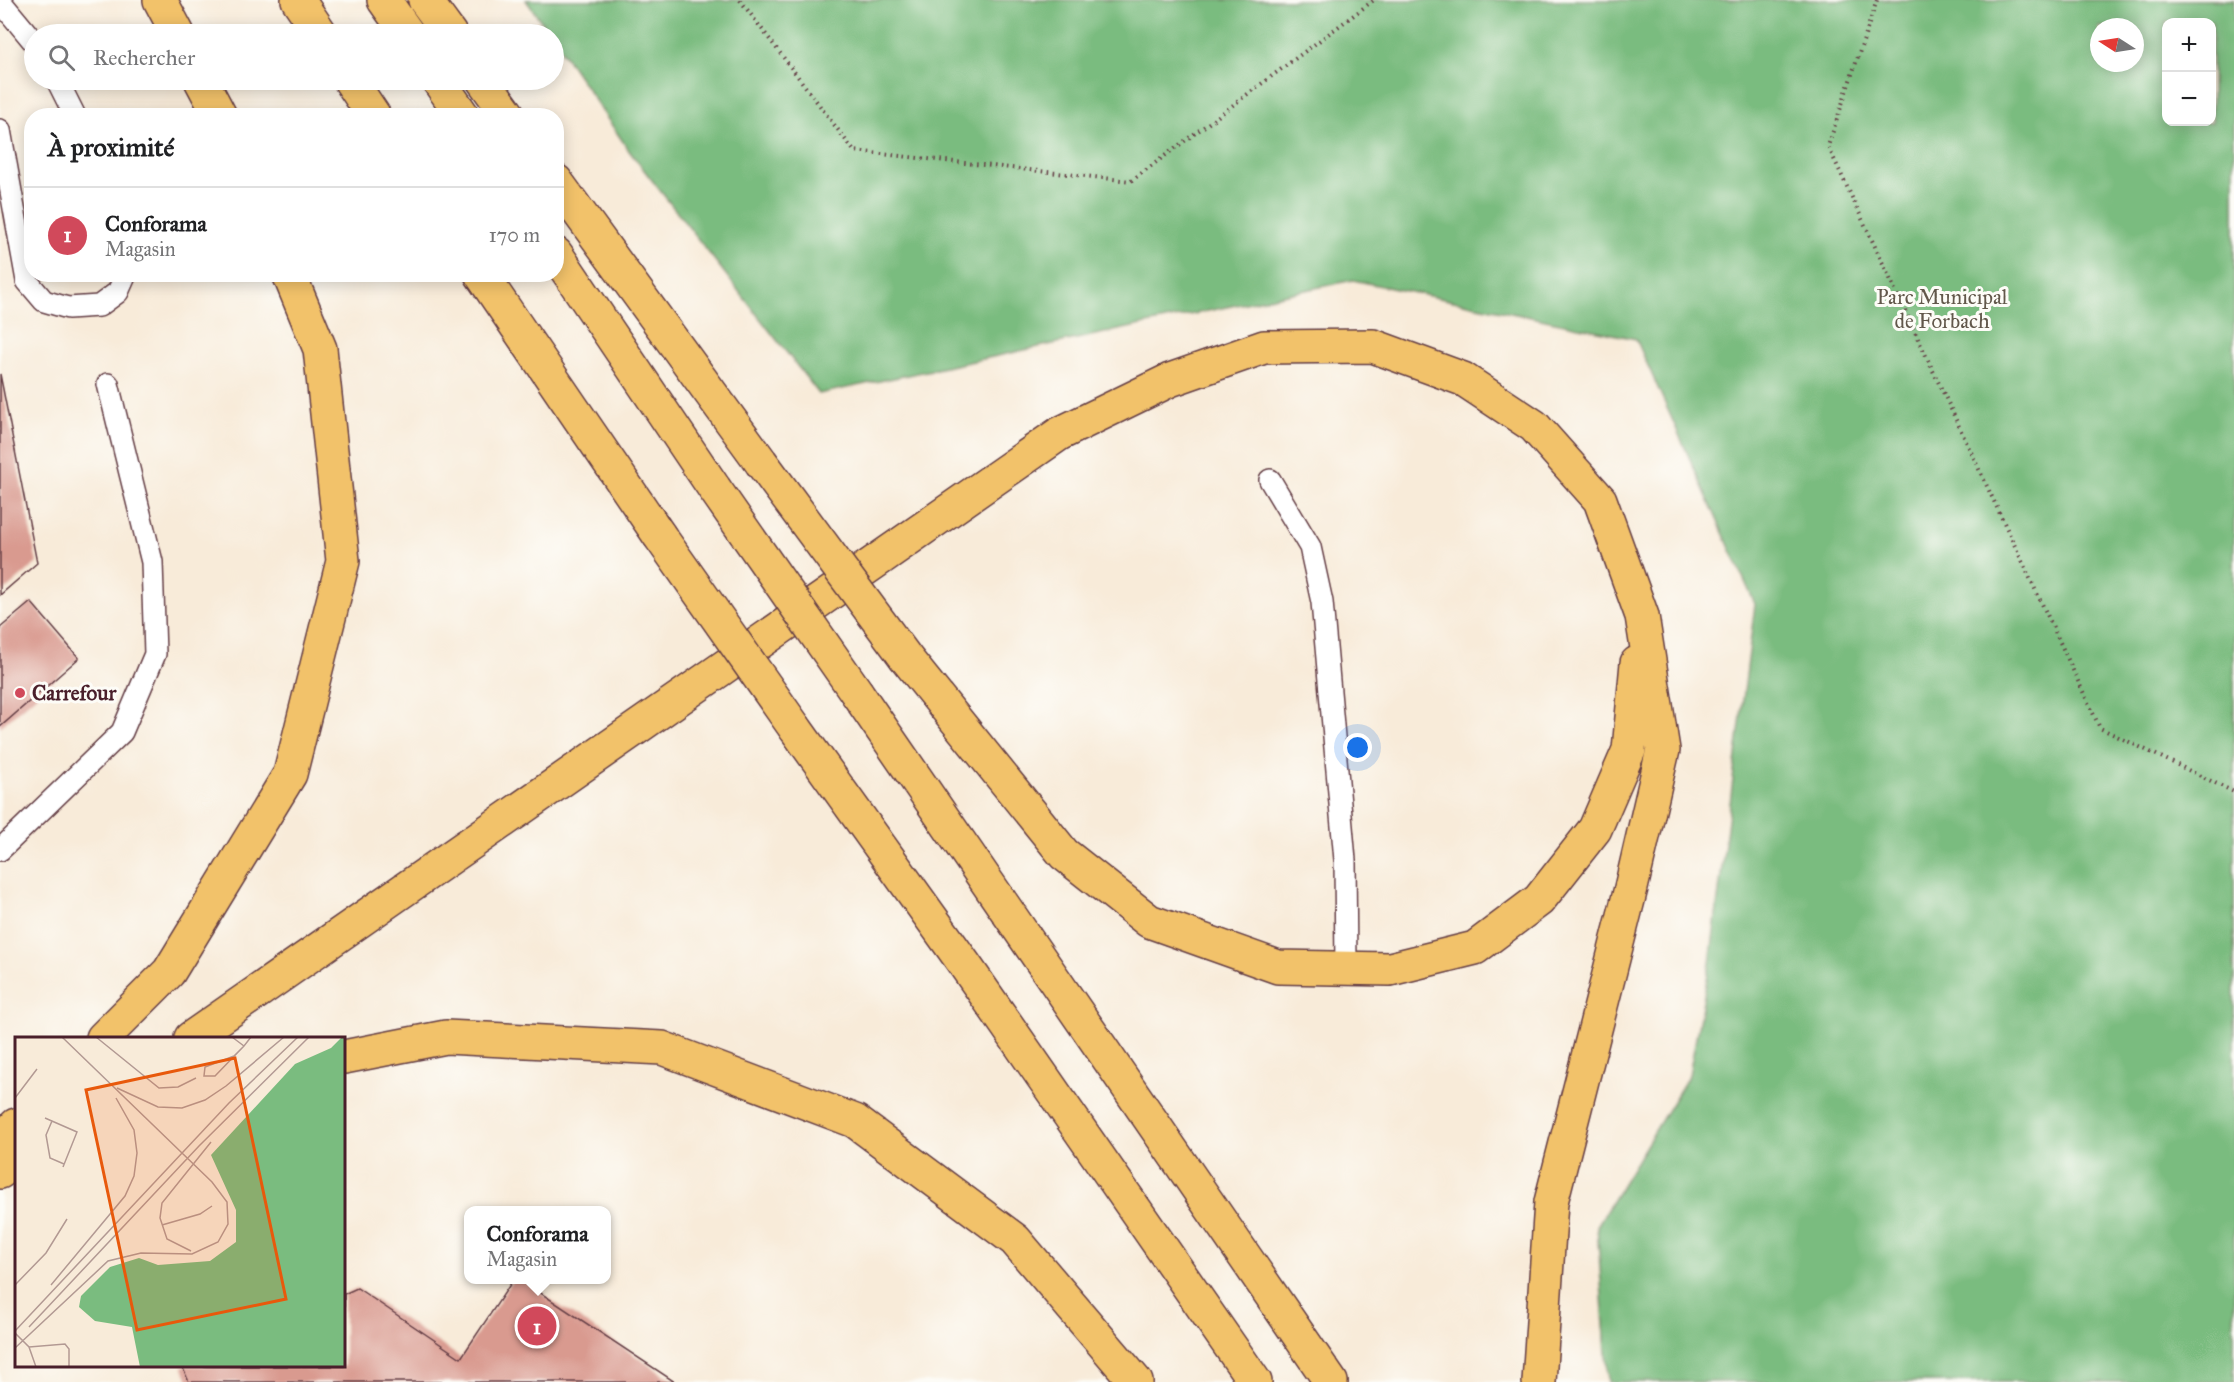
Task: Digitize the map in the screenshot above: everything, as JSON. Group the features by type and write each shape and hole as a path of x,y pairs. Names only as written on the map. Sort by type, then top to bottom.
{"highway":[{"path":"160,0 173,24"},
{"path":"298,0 314,24"},
{"path":"384,0 401,24"},
{"path":"425,0 443,24"},
{"path":"206,90 216,108"},
{"path":"357,90 369,108"},
{"path":"445,90 457,108"},
{"path":"490,90 503,108"},
{"path":"564,192 906,658 1064,854 1149,921 1278,967 1390,969 1475,948 1539,900 1595,829 1629,750 1642,616"},
{"path":"564,266 714,488 1331,1382"},
{"path":"104,1037 170,972 290,774 343,561 320,349 292,282"},
{"path":"487,282 659,535 965,965 1255,1382"},
{"path":"192,1037 1059,434 1170,380 1264,347 1373,346 1463,379 1534,426 1600,500 1642,616 1663,750 1628,900 1551,1202 1539,1382"},
{"path":"345,1057 446,1037 662,1048 855,1121 1016,1240 1136,1382"},
{"path":"0,1142 15,1126"},
{"path":"0,1172 15,1161"},
{"path":"0,1192 15,1184"}],"lane":[{"path":"0,1 24,30"},
{"path":"62,90 71,108"},
{"path":"0,130 24,264"},
{"path":"28,282 44,301 68,308 99,306 118,292 122,282"},
{"path":"0,850 122,732 155,654 152,562 108,384"},
{"path":"1270,480 1310,547 1322,602 1345,860 1346,968"}],"path":[{"path":"740,0 854,151 1131,181 1374,0"},
{"path":"1877,0 1828,146 2100,728 2234,792"}],"green space":[{"name":"Parc Municipal de Forbach","path":"526,0 2234,0 2234,1382 1608,1382 1597,1226 1689,1075 1710,963 1755,604 1636,339 1353,280 819,394 630,152 564,55 564,24 543,24"}],"building":[{"path":"0,374 37,563 0,595"},
{"name":"Carrefour","path":"31,602 79,658 0,727 0,628"},
{"path":"510,1284 527,1284 675,1382 189,1382 182,1367 345,1367 345,1294 357,1288 461,1358"}],"place":[{"name":"Carrefour","path":"20,693"},
{"name":"Conforama","path":"537,1326"}]}
